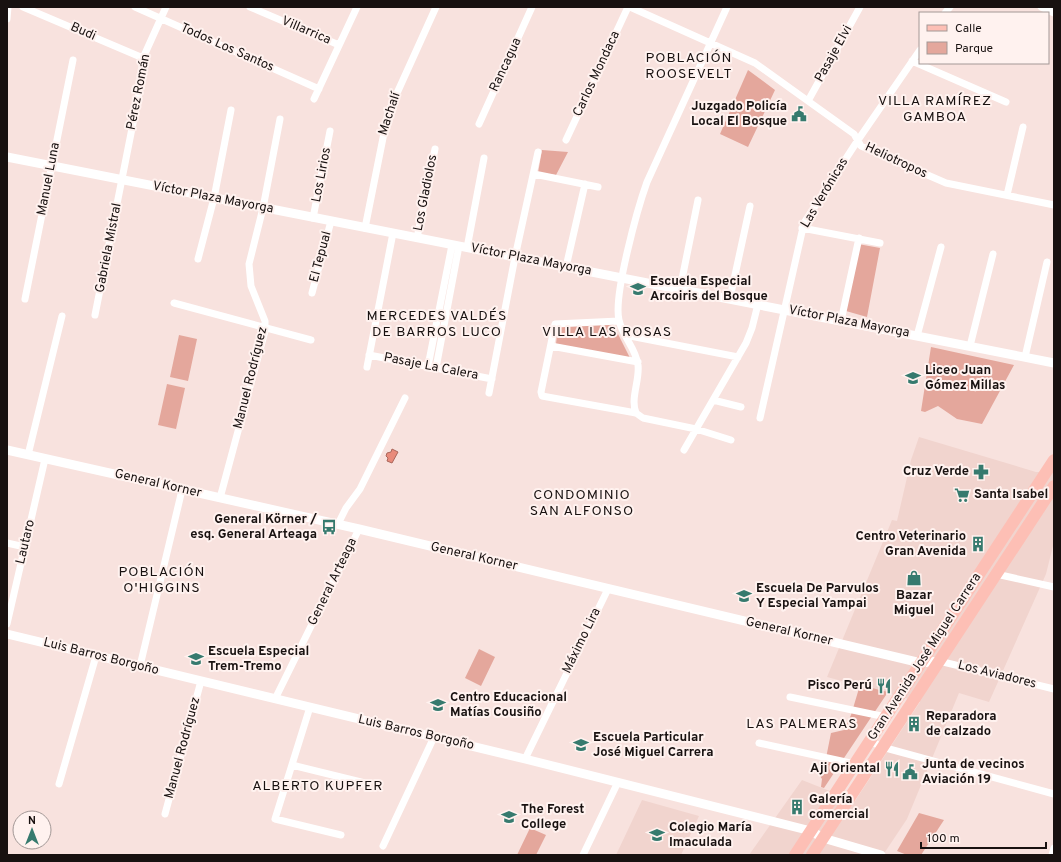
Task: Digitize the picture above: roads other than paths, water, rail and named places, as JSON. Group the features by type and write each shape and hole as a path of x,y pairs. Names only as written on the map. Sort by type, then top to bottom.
{"main road":[{"name":"Gran Avenida José Miguel Carrera","path":"796,855 1054,460"},
{"path":"1042,479 1044,488 1052,492"},
{"name":"Gran Avenida José Miguel Carrera","path":"812,855 996,574 1052,492"}],"street":[{"path":"7,18 8,7"},
{"name":"Budi","path":"23,7 143,58"},
{"name":"Todos Los Santos","path":"135,7 319,89"},
{"name":"Pérez Román","path":"122,180 140,88 143,58 166,7"},
{"name":"Villarrica","path":"250,7 339,45"},
{"path":"314,99 357,7"},
{"name":"Machalí","path":"365,228 388,113 436,7"},
{"name":"Rancagua","path":"479,124 532,7"},
{"name":"Heliotropos","path":"629,7 755,63 854,134 861,146 933,178 955,185 1054,204"},
{"name":"Carlos Mondaca","path":"566,140 629,7"},
{"path":"636,413 635,406 638,362 619,321 617,306 640,202 647,182 727,7"},
{"name":"Pasaje Elvi","path":"808,101 860,7"},
{"path":"1041,7 1054,13"},
{"name":"Las Verónicas","path":"760,418 802,228 808,216 858,140 919,51"},
{"name":"Manuel Luna","path":"25,298 73,60"},
{"path":"912,61 1006,102"},
{"path":"198,259 214,198 231,110"},
{"name":"Manuel Rodríguez","path":"220,498 266,328 264,315 251,286 249,271 250,257 263,208 280,119"},
{"path":"1007,195 1023,127"},
{"name":"Los Lirios","path":"313,218 330,131"},
{"name":"Los Gladiolos","path":"417,238 435,149"},
{"path":"489,393 515,257 538,152"},
{"name":"Víctor Plaza Mayorga","path":"7,157 313,218 730,298 1054,363"},
{"path":"432,367 459,246 484,158"},
{"path":"534,174 598,186"},
{"name":"Gabriela Mistral","path":"95,315 122,180"},
{"path":"566,267 584,184"},
{"path":"680,289 698,200"},
{"path":"730,298 750,206"},
{"name":"El Tepual","path":"312,293 331,221"},
{"path":"802,228 880,242"},
{"path":"367,367 393,233"},
{"path":"841,320 859,238"},
{"path":"918,336 941,246"},
{"path":"970,346 993,254"},
{"path":"1025,357 1047,262"},
{"path":"174,303 311,340"},
{"path":"684,450 738,357 752,328 758,304"},
{"path":"28,455 62,316"},
{"path":"619,321 555,324 541,392 542,396 636,413 643,418 696,429 731,440"},
{"path":"625,335 738,357"},
{"path":"551,346 638,362"},
{"name":"Pasaje La Calera","path":"369,355 492,379"},
{"path":"338,524 346,508 360,489 405,398"},
{"path":"713,400 741,407"},
{"name":"General Korner","path":"7,450 338,524 921,663 939,661"},
{"name":"Lautaro","path":"7,624 45,459"},
{"path":"140,666 182,490"},
{"name":"General Arteaga","path":"275,699 359,529"},
{"path":"7,543 25,547"},
{"path":"996,574 1054,587"},
{"name":"Máximo Lira","path":"525,759 608,589"},
{"name":"Luis Barros Borgoño","path":"7,634 618,782 811,831 823,838 881,855"},
{"path":"59,784 96,656"},
{"name":"Los Aviadores","path":"939,661 1054,689"},
{"name":"Manuel Rodríguez","path":"164,814 201,681"},
{"path":"790,698 886,717"},
{"path":"310,707 275,818 341,835"},
{"path":"383,846 434,737"},
{"path":"870,741 882,747 1054,794"},
{"path":"759,743 855,764"},
{"path":"292,765 365,783"},
{"path":"583,855 618,782"},
{"path":"1052,855 1054,848"}],"place":[{"name":"Juzgado Policía Local El Bosque","path":"799,114"},
{"name":"Escuela Especial Arcoiris del Bosque","path":"638,289"},
{"name":"Liceo Juan Gómez Millas","path":"913,378"},
{"name":"Cruz Verde","path":"981,472"},
{"name":"Santa Isabel","path":"962,495"},
{"name":"General Körner / esq. General Arteaga","path":"329,527"},
{"name":"Centro Veterinario Gran Avenida","path":"978,544"},
{"name":"Bazar Miguel","path":"914,578"},
{"name":"Escuela De Parvulos Y Especial Yampai","path":"744,596"},
{"name":"Escuela Especial Trem-Tremo","path":"196,659"},
{"name":"Pisco Perú","path":"884,686"},
{"name":"Centro Educacional Matías Cousiño","path":"438,705"},
{"name":"Reparadora de calzado","path":"914,724"},
{"name":"Escuela Particular José Miguel Carrera","path":"581,745"},
{"name":"Aji Oriental","path":"892,769"},
{"name":"Junta de vecinos Aviación 19","path":"910,772"},
{"name":"Galería comercial","path":"797,807"},
{"name":"The Forest College","path":"509,817"},
{"name":"Colegio María Imaculada","path":"657,835"}],"district":[{"name":"POBLACIÓN ROOSEVELT","path":"689,66"},
{"name":"VILLA RAMÍREZ GAMBOA","path":"935,110"},
{"name":"MERCEDES VALDÉS DE BARROS LUCO","path":"437,324"},
{"name":"VILLA LAS ROSAS","path":"607,332"},
{"name":"CONDOMINIO SAN ALFONSO","path":"582,504"},
{"name":"POBLACIÓN O'HIGGINS","path":"162,580"},
{"name":"LAS PALMERAS","path":"802,724"},
{"name":"ALBERTO KUPFER","path":"318,786"}]}
